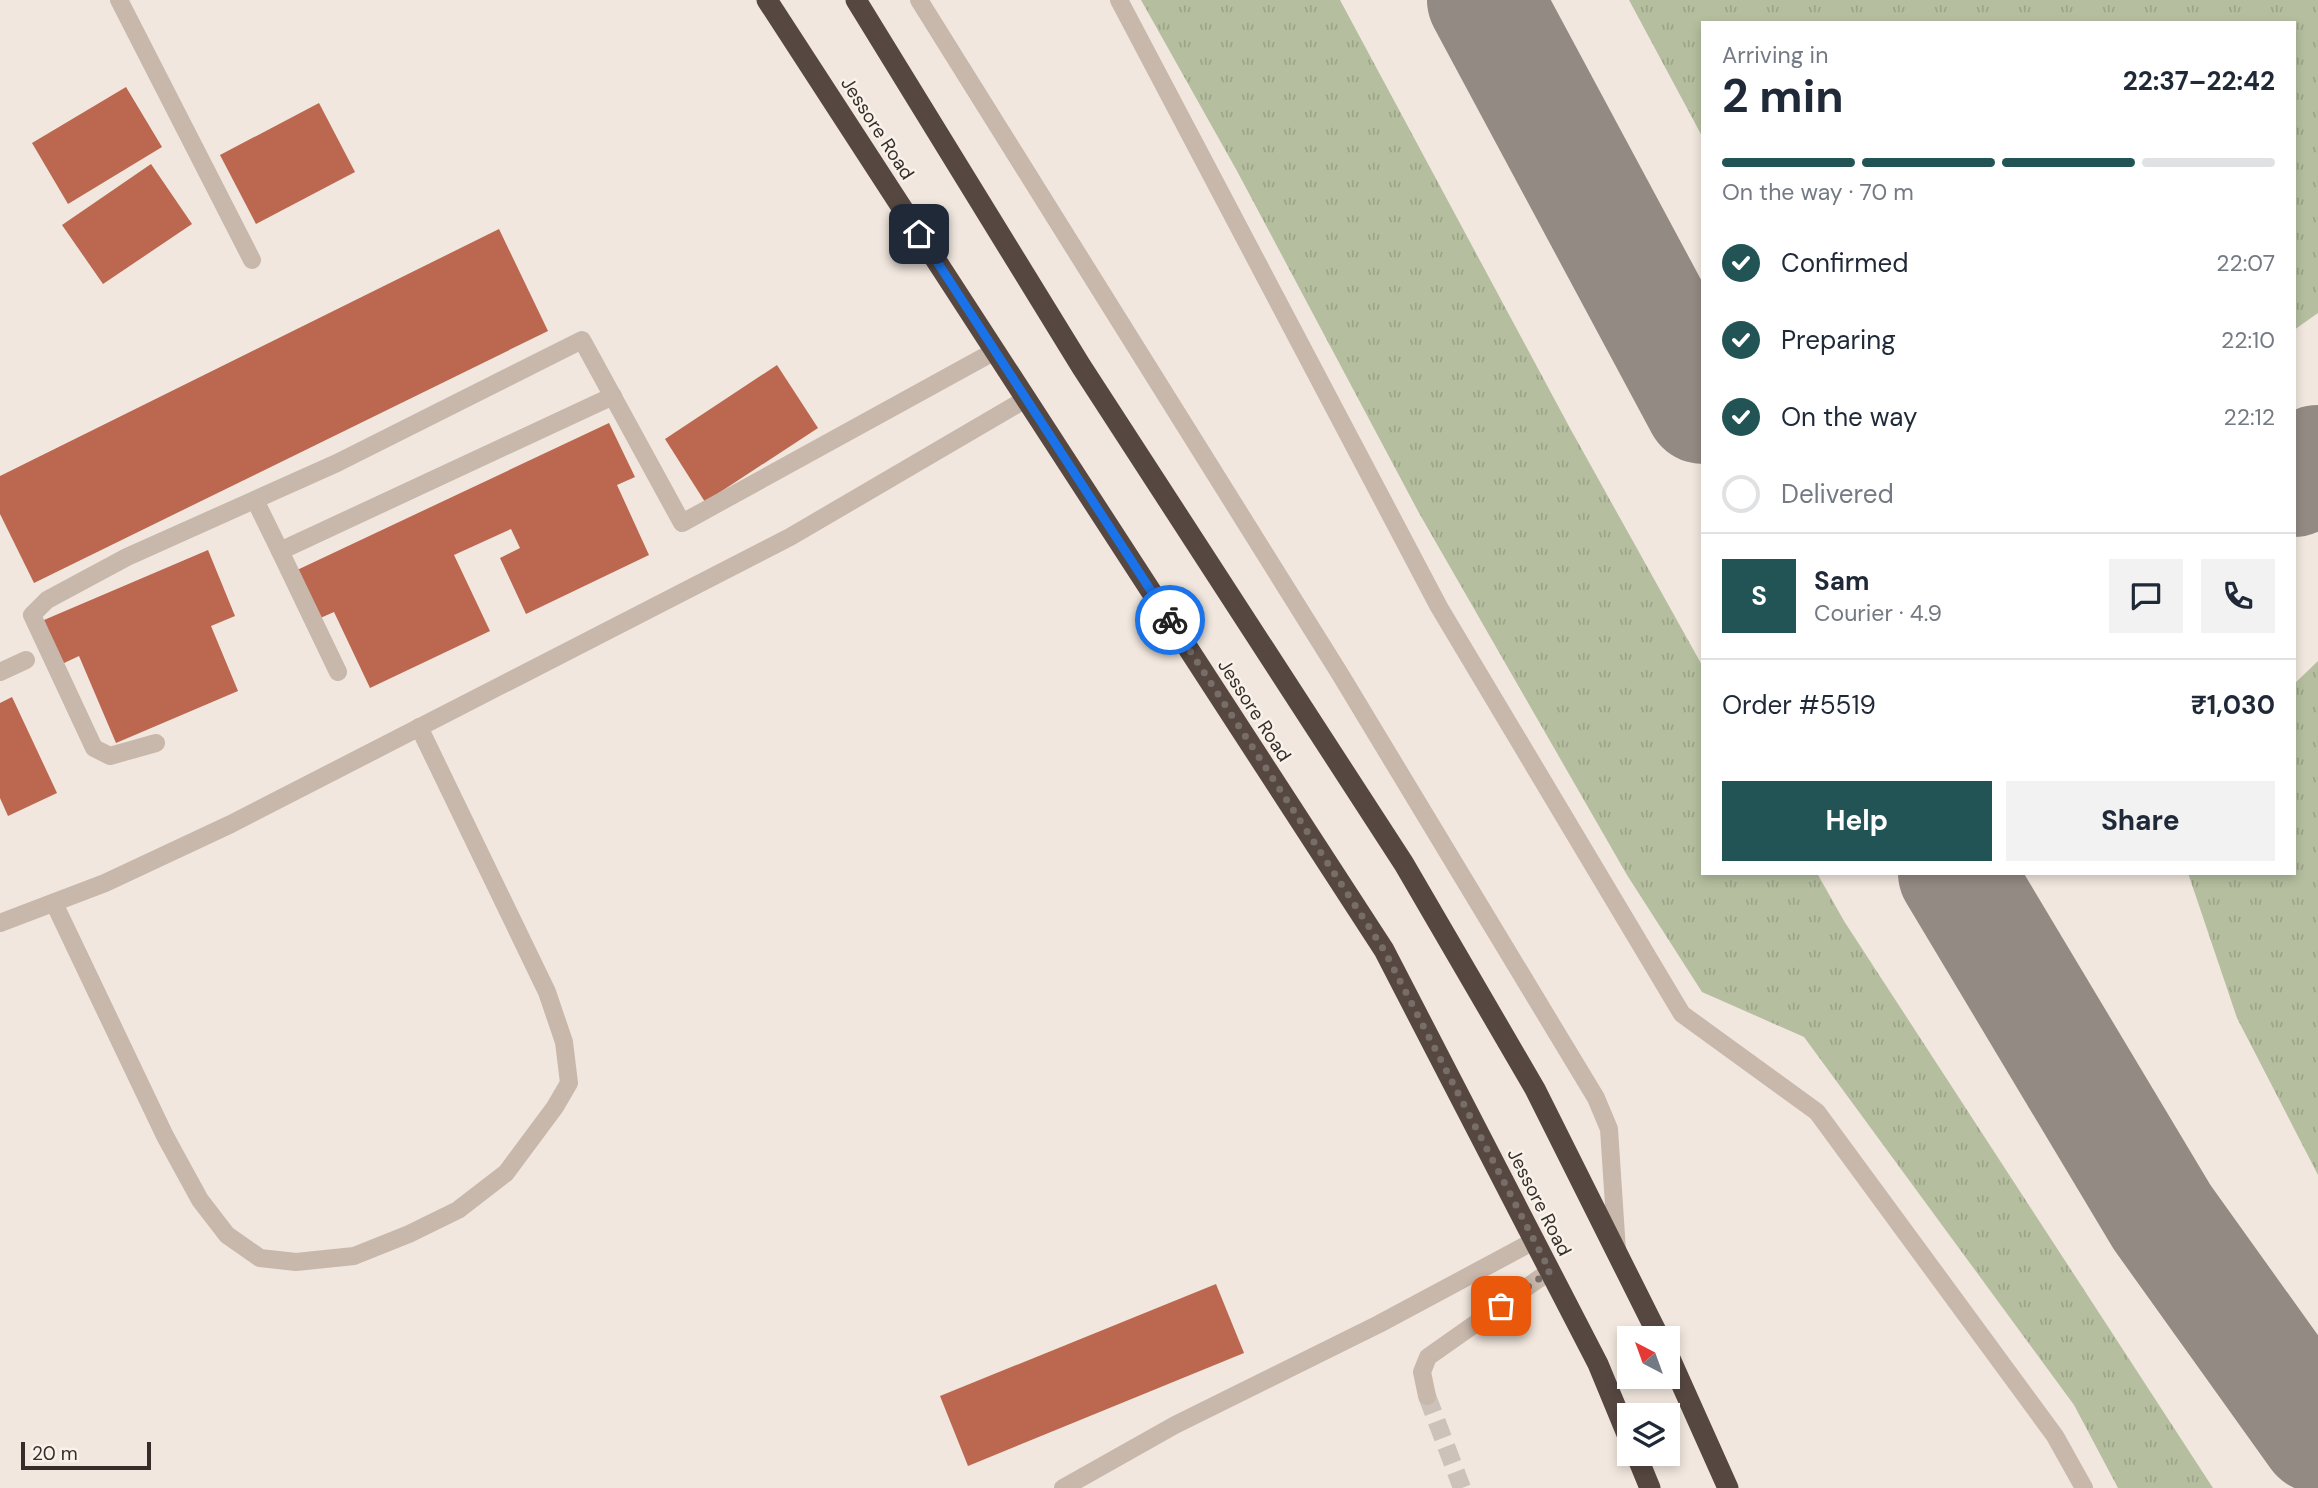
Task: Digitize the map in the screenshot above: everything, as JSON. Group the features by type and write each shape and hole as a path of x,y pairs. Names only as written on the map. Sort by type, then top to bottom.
{"highway":[{"name":"Jessore Road","path":"767,0 1384,950 1598,1364 1617,1410"},
{"path":"856,0 1081,366 1404,864 1535,1089 1654,1326"},
{"path":"1680,1380 1728,1488"},
{"path":"1641,1466 1650,1488"}],"street":[{"path":"119,0 252,260"},
{"path":"919,0 1340,674 1596,1098 1609,1129 1618,1254"},
{"path":"1119,0 1439,607 1682,1014 1817,1112 2055,1436 2084,1488"},
{"path":"156,743 110,756 94,748 32,615 47,600 127,557 337,463 582,340 682,523 995,351"},
{"path":"280,551 613,396"},
{"path":"0,923 106,883 218,830 790,537 1026,398"},
{"path":"255,500 338,672"},
{"path":"0,672 26,660"},
{"path":"54,903 165,1136 200,1200 227,1235 260,1258 296,1262 354,1256 421,1228 458,1210 506,1173 555,1107 569,1083 564,1042 547,992 419,727"},
{"path":"1071,1486 1175,1425 1379,1324 1534,1241"},
{"path":"1427,1396 1422,1372 1428,1357 1550,1271"}],"green space":[{"path":"1141,0 1340,0 1571,430 1701,663 1701,875 1818,875 1844,921 2213,1488 2118,1488 2074,1405 1804,1037 1702,992 1627,875 1419,513 1237,171"},
{"path":"1629,0 2318,0 2318,313 2296,329 2296,21 1701,21 1701,134"},
{"path":"2318,661 2318,1175 2237,1018 2189,875 2296,875 2296,682"}],"building":[{"path":"126,87 162,147 68,204 32,143"},
{"path":"319,103 355,172 256,224 220,155"},
{"path":"151,164 192,224 103,284 62,225"},
{"path":"499,229 548,331 34,583 0,514 0,476"},
{"path":"777,365 818,428 705,502 665,439"},
{"path":"609,423 635,477 617,485 649,555 526,614 500,558 520,548 511,529 454,555 490,631 370,688 334,612 318,619 295,571"},
{"path":"208,550 235,616 211,626 238,691 116,743 79,656 62,664 44,620"},
{"path":"12,697 57,793 8,816 0,798 0,703"},
{"path":"1216,1284 1244,1353 968,1466 940,1396"}],"taxiway":[{"path":"1485,0 1701,402"},
{"path":"2296,478 2318,463"},
{"path":"1957,875 2162,1217 2318,1435"}],"tunnel":[{"path":"1427,1396 1462,1488"}],"way so far":[{"path":"1170,620 1384,950 1550,1271 1501,1306"}],"route":[{"path":"919,234 1170,620"}]}
